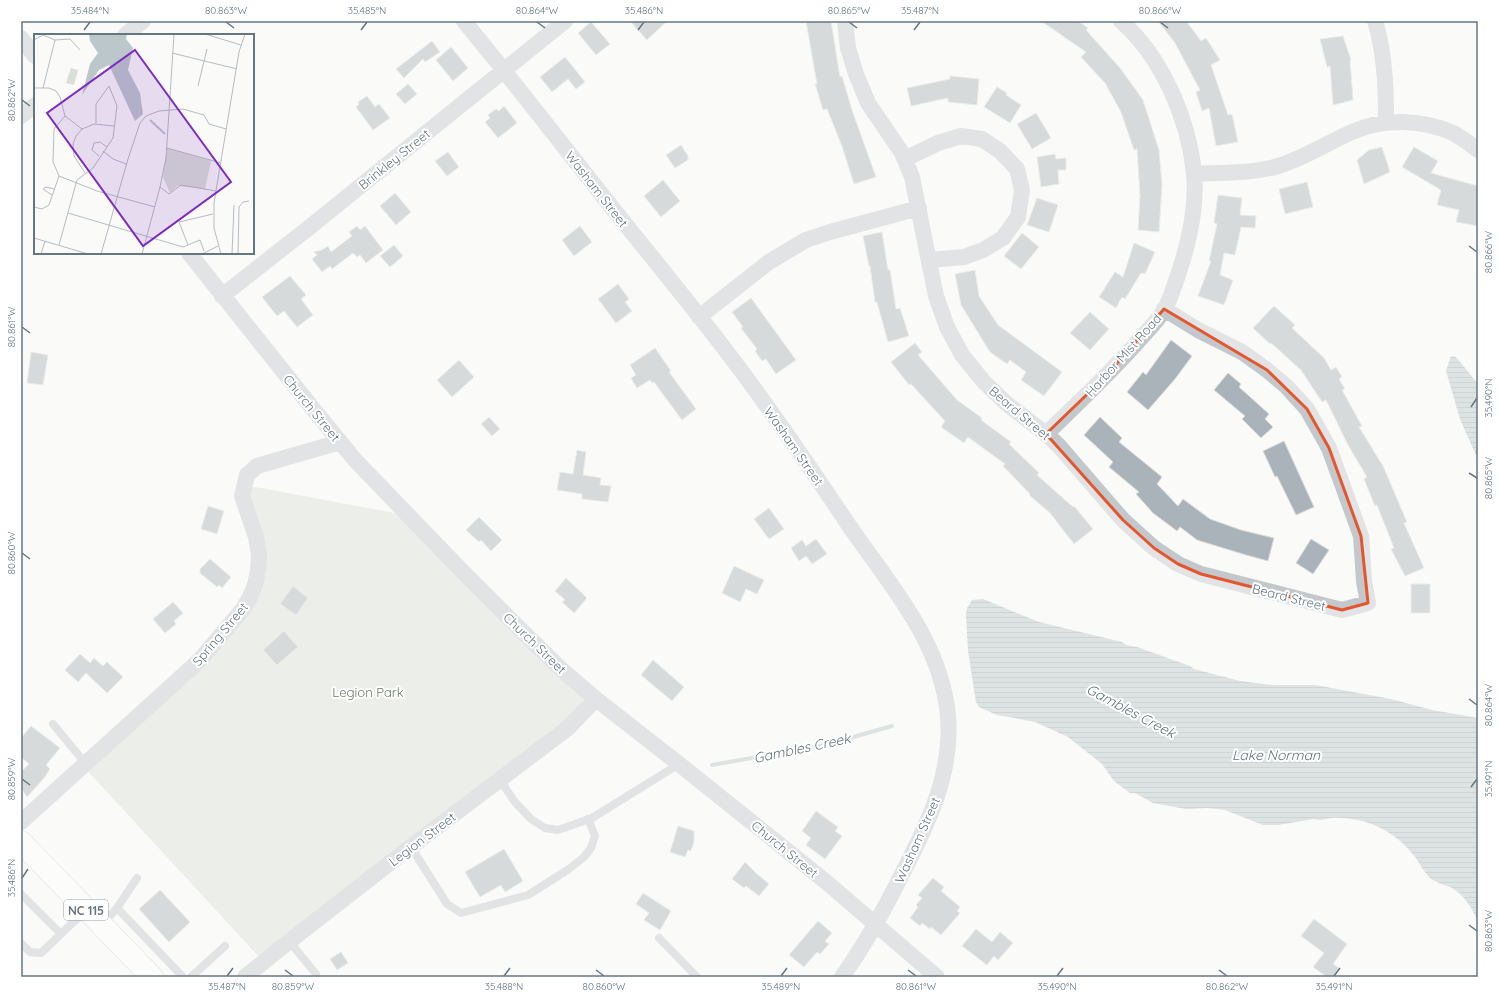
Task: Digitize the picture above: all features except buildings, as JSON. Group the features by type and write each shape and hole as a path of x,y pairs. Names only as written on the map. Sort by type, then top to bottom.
{"main road":[{"name":"NC 115","path":"21,842 152,977"}],"street":[{"path":"126,34 143,21"},
{"name":"Washam Street","path":"464,21 729,354 796,446 858,539 884,572 925,637 940,676 948,715 947,755 942,780 930,817 918,844 875,925 842,977"},
{"name":"Brinkley Street","path":"222,296 565,21"},
{"name":"Beard Street","path":"844,21 848,48 856,74 868,103 902,153 912,177 936,296 945,321 962,355 984,382 1059,446 1123,520 1154,548 1178,564 1201,574 1342,610 1368,603 1364,581 1361,536 1329,448 1306,409 1287,387 1248,356 1198,330 1164,309"},
{"name":"Harbor Mist Road","path":"1046,434 1106,377 1150,328 1164,309 1172,293 1187,250 1191,224 1194,174 1184,125 1174,97 1163,76 1145,47 1131,30 1121,21"},
{"path":"1375,21 1380,38 1383,61 1386,92 1386,122"},
{"path":"21,38 34,55"},
{"path":"21,116 34,106"},
{"path":"1194,174 1258,170 1277,166 1295,161 1353,131 1386,122 1418,123 1436,127 1454,134 1478,150"},
{"path":"904,159 938,143 961,136 982,139 1000,151 1017,169 1022,190 1018,216 1003,238 983,250 964,257 928,260"},
{"path":"699,317 769,262 806,240 919,208"},
{"name":"Church Street","path":"190,254 355,460 462,571 561,669 596,699 825,881 937,977"},
{"name":"Spring Street","path":"21,822 200,660 236,618 250,597 258,570 259,555 256,537 242,496 247,475 251,470 257,466 340,442"},
{"name":"Legion Street","path":"245,977 289,941 568,728 596,699"}],"lane":[{"path":"53,724 86,764"},
{"path":"500,780 515,802 531,819 545,828 558,830 588,819 679,764"},
{"path":"411,847 447,904 461,913 528,895 569,869 584,857 591,848 595,836 588,819"},
{"path":"102,926 118,908 137,878"},
{"path":"21,894 61,934"},
{"path":"118,908 183,977"},
{"path":"21,943 30,952 42,953 86,910"},
{"path":"659,938 697,977"},
{"path":"289,941 316,974"},
{"path":"191,977 224,946"}],"highlighted area":[{"path":"1164,309 1267,370 1307,409 1329,448 1361,536 1368,603 1342,610 1201,574 1178,564 1154,548 1123,520 1046,434 1105,377"}],"green space":[{"name":"Legion Park","path":"244,485 405,515 595,699 263,961 84,767 172,688 256,584"}],"water":[{"path":"1451,356 1456,357 1478,384 1478,460 1460,419 1446,371"},
{"name":"Lake Norman","path":"983,599 1039,622 1122,642 1126,645 1137,647 1190,666 1194,669 1240,681 1273,685 1315,685 1391,699 1432,710 1478,718 1478,922 1470,907 1459,893 1430,878 1405,845 1378,827 1362,821 1339,818 1320,820 1314,819 1278,825 1263,825 1225,810 1208,808 1186,809 1153,803 1135,793 1130,793 1114,781 1102,764 1068,737 1035,722 997,715 979,707 976,702 968,651 966,615 967,608 972,600"}],"waterway":[{"name":"Gambles Creek","path":"712,765 825,745 892,726"}]}
